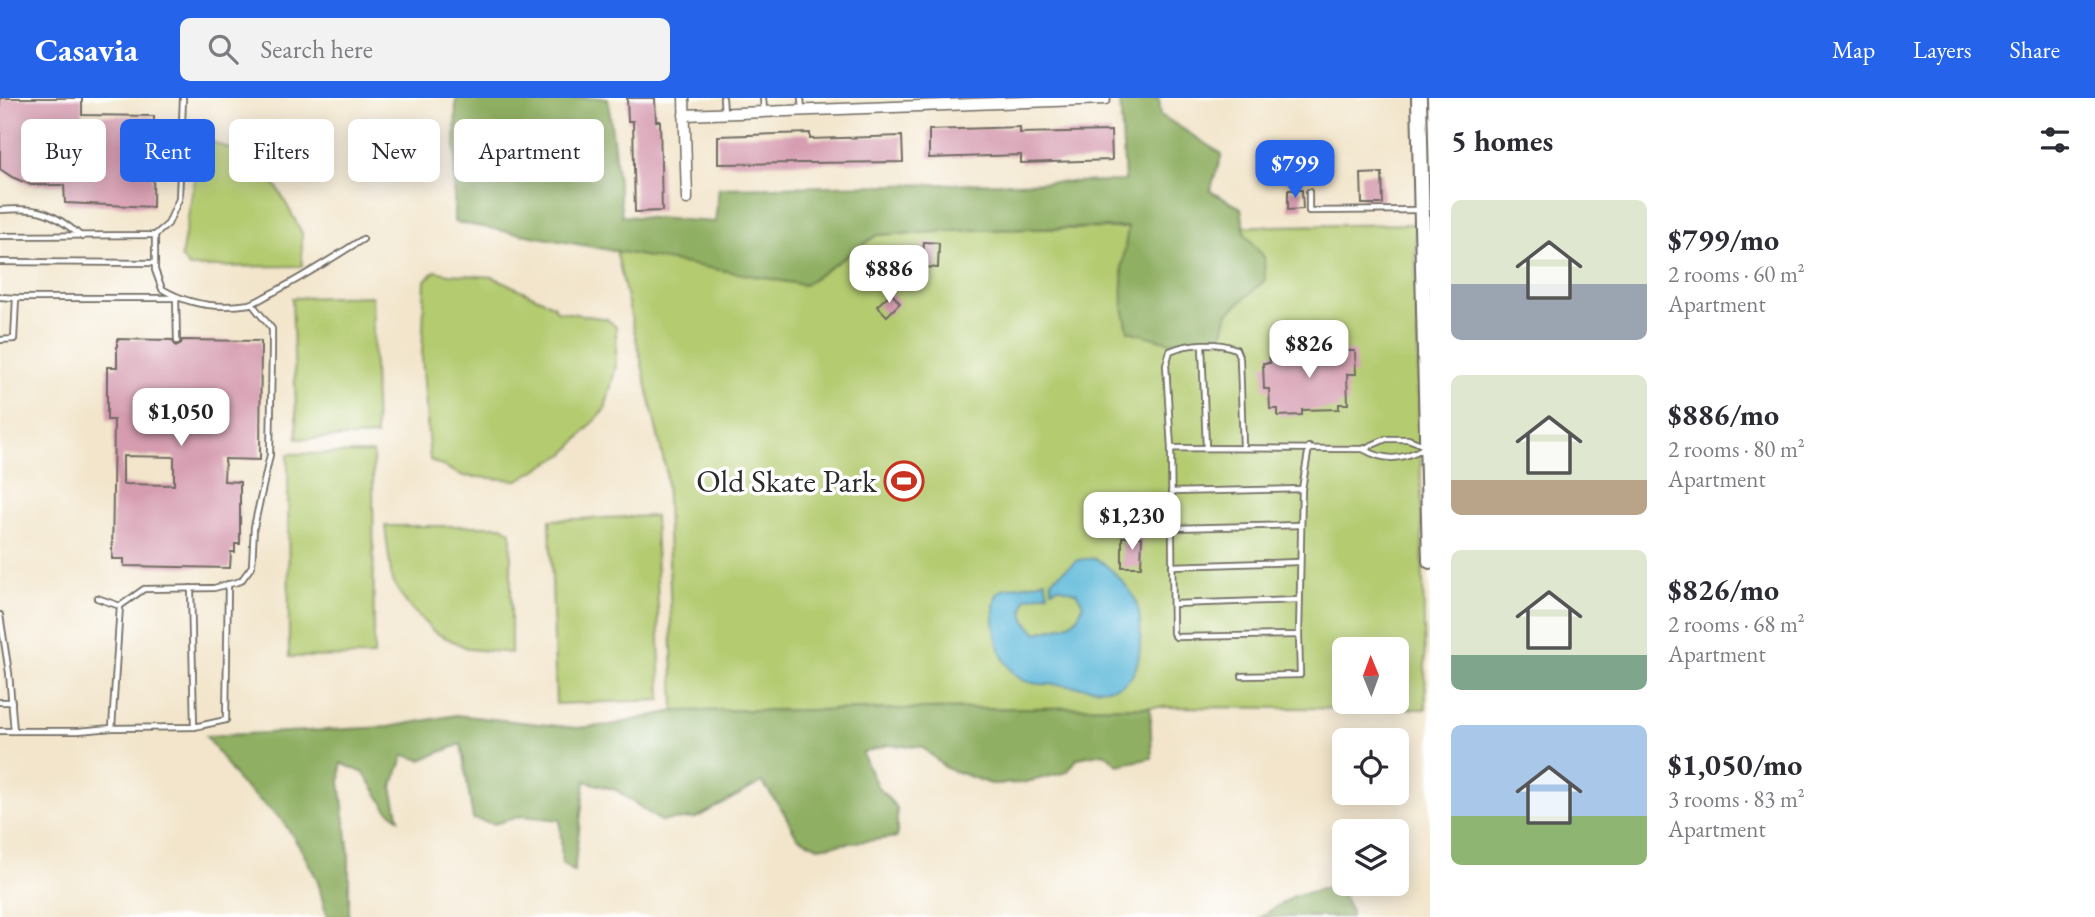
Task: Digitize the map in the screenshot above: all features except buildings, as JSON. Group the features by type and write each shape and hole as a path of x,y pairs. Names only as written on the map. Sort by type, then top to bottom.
{"main road":[{"path":"1419,98 1430,561"}],"street":[{"path":"684,98 687,199"},
{"path":"684,115 802,110 898,102 1105,99"}],"lane":[{"path":"0,236 155,235 168,224 179,199 183,98"},
{"path":"723,98 724,113"},
{"path":"763,98 764,112"},
{"path":"801,98 802,110"},
{"path":"1309,192 1309,211 1422,211"},
{"path":"0,210 41,211 58,217 82,237"},
{"path":"155,235 155,263 162,289 193,304 252,304 363,239"},
{"path":"0,262 155,263"},
{"path":"0,297 176,298"},
{"path":"0,340 14,339 16,298"},
{"path":"176,298 177,341"},
{"path":"120,606 144,589 214,588 229,584 241,580 251,566 254,527 270,455 272,329 252,304"},
{"path":"1202,345 1206,448"},
{"path":"1243,448 1240,359 1236,349 1226,345 1202,345 1182,346 1170,351 1166,365 1171,448 1173,633 1176,637 1299,635"},
{"path":"1171,448 1363,449 1386,439 1408,439 1427,446"},
{"path":"1363,449 1378,457 1406,458 1427,446"},
{"path":"1242,676 1300,675 1299,562 1302,489 1309,447"},
{"path":"1171,492 1302,489"},
{"path":"1172,528 1301,526"},
{"path":"1172,566 1299,562"},
{"path":"0,731 194,727 226,720 229,584"},
{"path":"191,588 194,727"},
{"path":"97,598 120,606"},
{"path":"1173,604 1298,600"},
{"path":"112,728 120,606"},
{"path":"0,615 15,731"},
{"path":"0,702 12,702"}],"green space":[{"path":"456,98 608,98 622,216 715,222 719,188 1125,181 1120,98 1159,98 1161,115 1222,154 1210,191 1241,208 1245,234 1264,257 1265,280 1228,313 1222,335 1169,342 1128,331 1123,307 1122,267 1128,227 877,235 804,285 454,222 455,182 604,182 604,119 456,119"},
{"path":"215,143 229,148 229,182 271,182 277,187 302,233 302,266 189,267 181,257 194,182 215,182"},
{"path":"1415,224 1426,709 1409,709 1409,637 1332,637 1332,708 674,711 666,471 616,250 804,285 877,235 977,230"},
{"path":"435,271 493,277 553,305 557,311 607,319 616,327 616,366 605,409 566,453 518,480 463,476 430,460 422,357 425,280"},
{"path":"372,296 376,436 297,439 292,298"},
{"path":"373,453 374,656 289,657 288,454"},
{"path":"655,516 661,700 556,704 550,520"},
{"path":"385,526 502,526 511,532 511,653 469,649 434,632 407,604 392,581"},
{"path":"1150,707 1152,758 1118,765 1104,753 1078,758 1067,772 1022,783 991,784 946,768 922,747 888,745 862,753 877,786 897,808 897,837 818,847 797,837 783,811 762,782 696,818 660,821 616,790 585,781 574,872 562,863 560,820 522,816 494,824 473,819 461,744 421,760 404,755 392,787 399,819 387,809 364,773 341,763 340,782 349,854 349,917 327,917 317,879 282,820 240,783 206,736 388,727 456,715 576,728 611,725 674,711"},
{"path":"1332,886 1332,896 1343,896 1351,917 1260,917 1294,896"}],"water":[{"path":"1096,559 1106,566 1134,597 1140,617 1140,639 1138,661 1133,674 1117,687 1106,688 1036,684 1021,679 1006,664 997,640 994,614 998,592 1045,580 1048,593 1026,598 1025,618 1038,633 1066,625 1076,618 1083,604 1076,592 1058,587 1052,590 1051,580 1078,560"}],"place":[{"name":"Old Skate Park","path":"904,481"}]}
